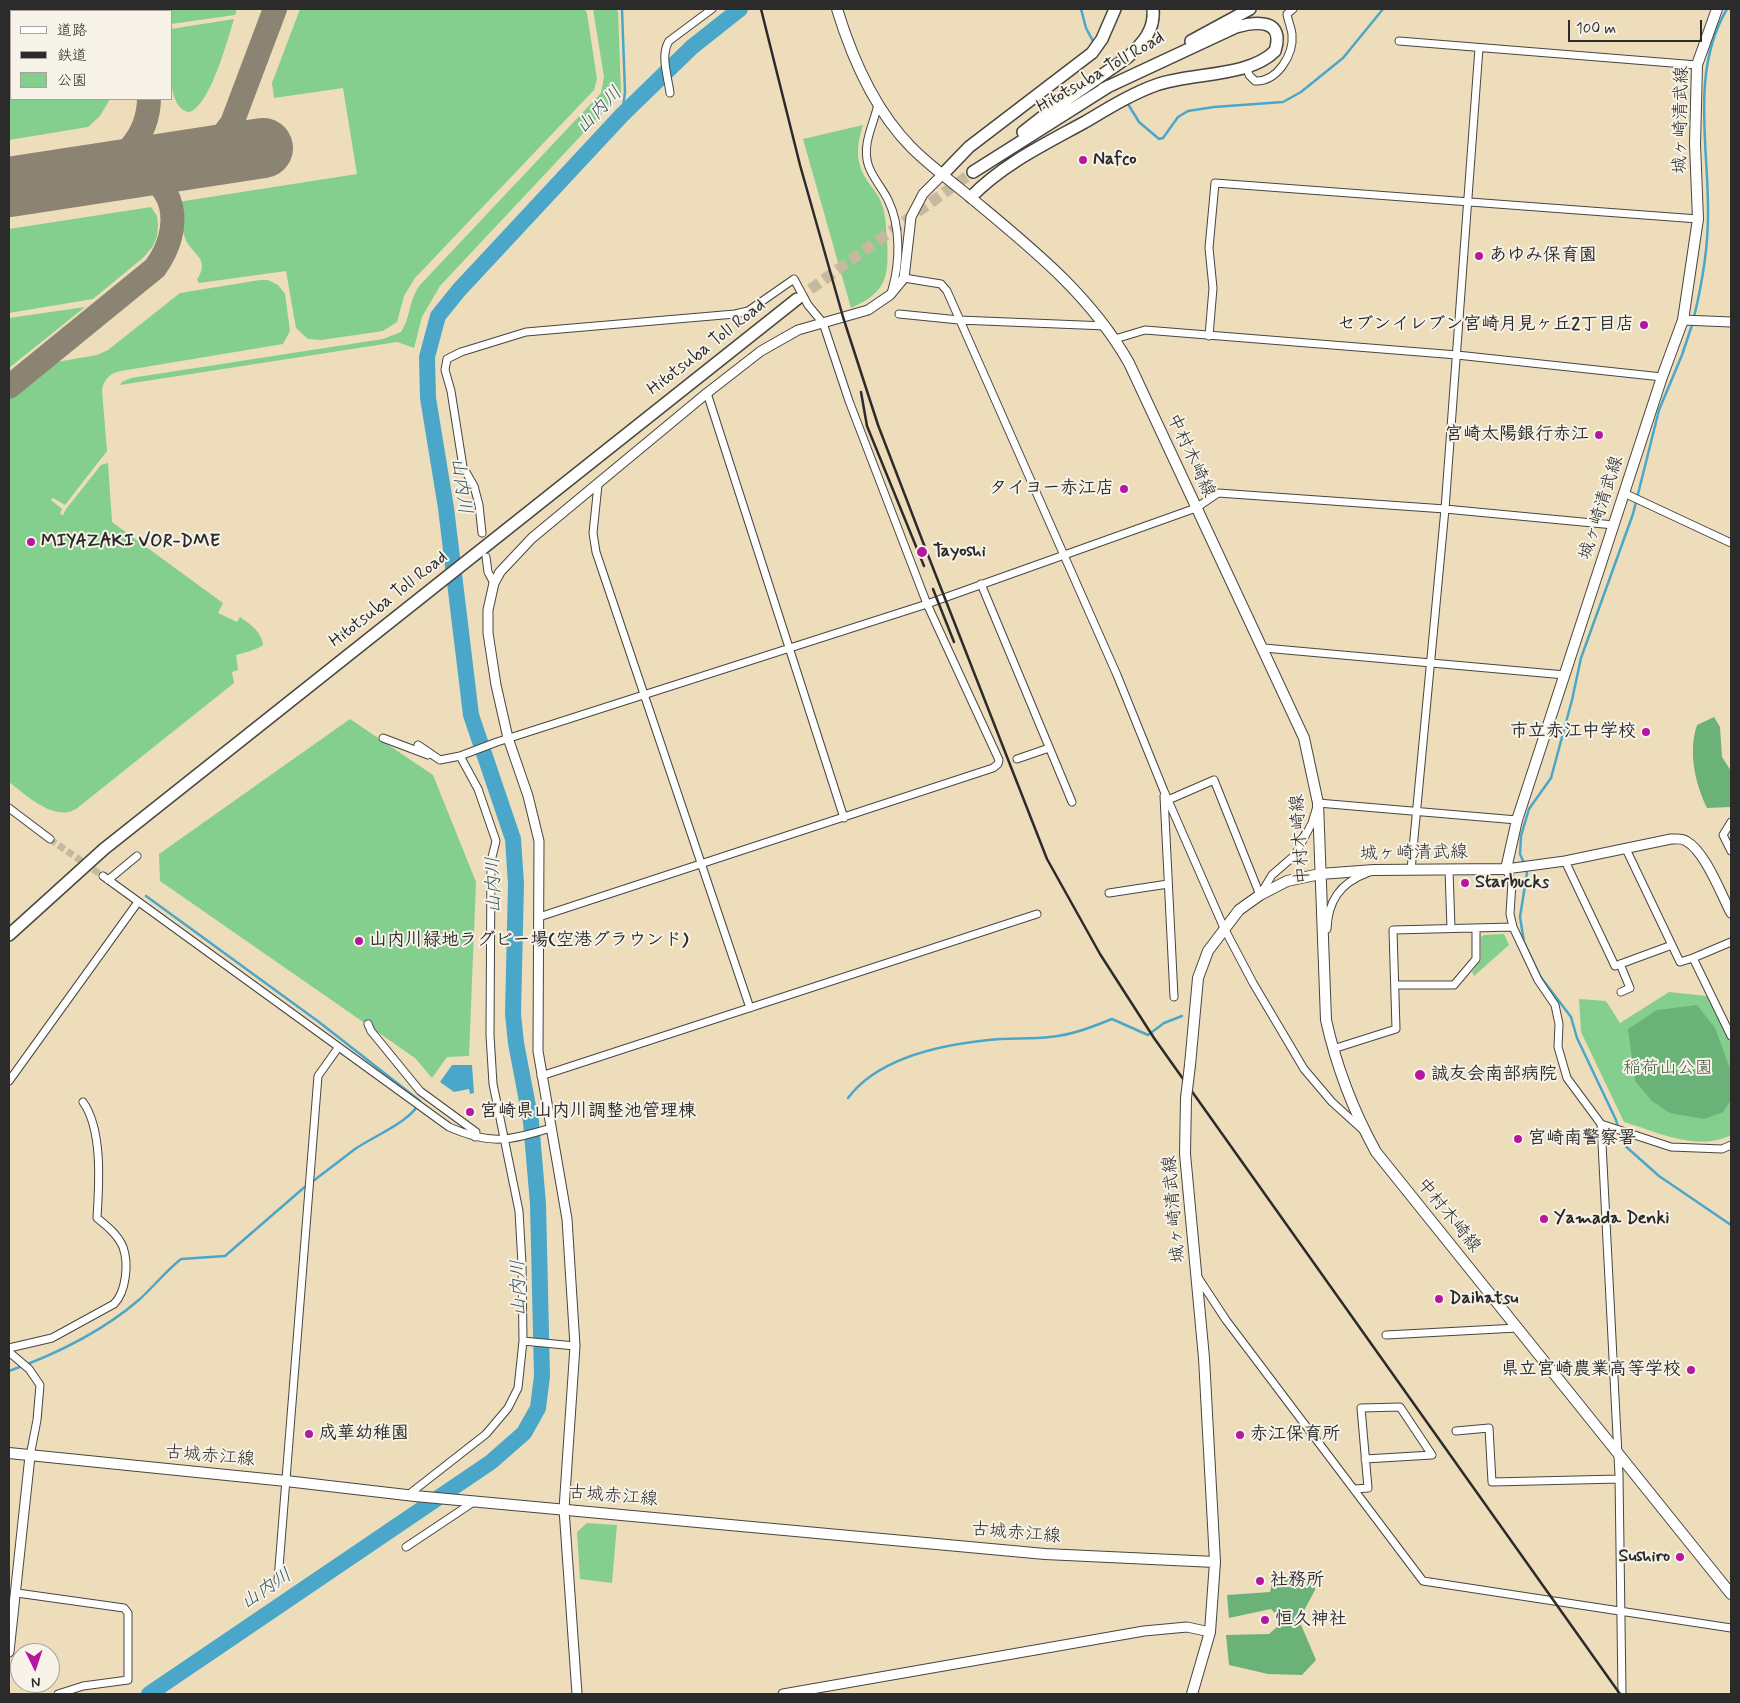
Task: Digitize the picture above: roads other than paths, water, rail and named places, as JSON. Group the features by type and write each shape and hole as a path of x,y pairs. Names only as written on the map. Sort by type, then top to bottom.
{"main road":[{"name":"中村木崎線","path":"837,9 855,57 878,104 912,147 1065,279 1115,339 1129,363 1196,508 1264,648 1304,738 1318,803 1326,1020 1333,1049 1365,1132 1376,1152 1731,1594"},
{"path":"943,174 969,147 1092,53 1102,39 1115,9"},
{"name":"Hitotsuba Toll Road","path":"1153,9 1152,26 1140,46 1128,57 1046,114 973,172 1103,89 1250,9"},
{"name":"城ヶ崎清武線","path":"1192,1694 1210,1632 1215,1562 1204,1358 1185,1154 1186,1098 1198,978 1208,951 1239,910 1260,895 1287,881 1320,874 1374,870 1506,869 1517,820 1564,675 1614,524 1627,495 1662,377 1685,320 1698,219 1695,144 1697,65 1717,9"},
{"path":"971,197 986,182 1024,156 1131,96 1173,80 1247,67 1260,62 1275,51 1277,44 1275,32 1263,22 1236,27 1103,89"},
{"name":"Hitotsuba Toll Road","path":"9,936 104,849 430,590 480,556 797,299"},
{"name":"古城赤江線","path":"9,1453 286,1481 411,1496 472,1500 1044,1554 1215,1562"}],"street":[{"path":"670,93 664,54 669,41 712,9"},
{"path":"1247,67 1249,75 1254,81 1264,82 1271,79 1282,67 1292,34 1288,14 1293,9"},
{"path":"1399,41 1697,65"},
{"path":"1411,870 1431,663 1457,355 1479,48"},
{"path":"878,104 866,142 868,164 888,201 896,221 895,279 890,296"},
{"path":"577,1694 564,1509 575,1346 567,1219 546,1129 541,1076 538,1020 540,864 535,820 508,738 496,685 488,633 488,610 494,583 500,572 532,538 598,485 706,393 761,351 798,330 868,310 890,296 904,278 911,216 923,194 943,174"},
{"path":"1208,336 1213,288 1209,248 1215,183 1467,200 1698,219"},
{"path":"904,278 941,284 947,291 1004,416 1062,555 1117,675 1164,791 1224,928 1253,983 1304,1068 1332,1102 1365,1132"},
{"path":"482,533 479,505 474,486 463,467 451,391 445,370 447,359 461,352 526,332 735,314 748,311 794,279 808,305 824,323 849,401 927,604 999,760 998,764 993,768 539,917"},
{"path":"899,314 959,320 1106,326"},
{"path":"1685,320 1731,322"},
{"path":"1115,339 1145,330 1457,355 1662,377"},
{"path":"706,393 844,818"},
{"path":"598,485 593,533 596,552 750,1008"},
{"path":"383,738 440,760 464,754 788,646 927,604 1196,508 1218,493 1444,508 1614,524"},
{"path":"1627,495 1731,543"},
{"path":"480,556 494,583"},
{"path":"981,584 1072,802"},
{"path":"1264,648 1564,675"},
{"path":"418,745 440,760"},
{"path":"1017,759 1049,748"},
{"path":"411,1496 486,1434 508,1408 518,1388 523,1340 519,1211 508,1139 493,1084 490,1035 492,861 496,841 464,754"},
{"path":"1168,800 1214,780 1260,895"},
{"path":"1164,791 1174,997"},
{"path":"1260,895 1272,875 1295,855 1312,823 1318,803 1517,820"},
{"path":"9,808 50,839"},
{"path":"1731,822 1723,835 1731,852"},
{"path":"1622,1694 1618,1453 1600,1124 1567,1078 1558,1047 1560,1024 1555,1005 1538,980 1513,927 1510,906 1512,882 1506,869 1626,849 1671,839 1684,839 1692,845 1704,862 1731,913"},
{"path":"1626,849 1680,962 1731,942"},
{"path":"137,856 106,878 338,1048 449,1126 483,1140 508,1139 546,1129"},
{"path":"1565,860 1615,966 1672,945"},
{"path":"1323,947 1328,909 1338,893 1357,877 1374,870"},
{"path":"1449,870 1450,928"},
{"path":"1108,893 1168,884"},
{"path":"9,1080 138,902"},
{"path":"541,1076 1037,914"},
{"path":"1333,1049 1396,1030 1393,930 1513,927"},
{"path":"1396,985 1454,985 1476,959 1476,928"},
{"path":"1693,958 1731,1036"},
{"path":"1620,964 1630,988 1621,992"},
{"path":"368,1024 371,1031 420,1091 476,1132 475,1137"},
{"path":"278,1580 318,1076 338,1048"},
{"path":"9,1350 52,1338 114,1304 122,1296 125,1267 123,1248 110,1228 97,1218 100,1172 89,1111 83,1102"},
{"path":"1600,1124 1671,1148 1696,1150 1722,1149 1731,1145"},
{"path":"1197,1276 1226,1320 1423,1581 1731,1628"},
{"path":"1386,1335 1518,1328"},
{"path":"523,1340 575,1346"},
{"path":"9,1350 29,1369 40,1384 37,1420 30,1456 17,1593 9,1652"},
{"path":"1355,1489 1368,1488 1361,1408 1400,1406 1432,1455 1366,1459"},
{"path":"1456,1431 1489,1428 1492,1482 1619,1479"},
{"path":"406,1547 472,1500"},
{"path":"17,1593 124,1608 128,1613 128,1680 83,1686 58,1694"},
{"path":"783,1694 827,1690 1144,1631 1187,1627 1210,1632"}],"water":[{"path":"452,1065 472,1065 474,1093 470,1094 469,1089 454,1092 440,1082"}],"waterway":[{"path":"622,9 625,92 622,115"},
{"name":"山内川","path":"149,1694 491,1462 524,1433 538,1408 542,1376 538,1204 531,1122 516,1043 513,1014 516,884 513,839 471,715 446,508 428,398 427,357 438,316 459,290 622,115 692,47 740,9"},
{"path":"1081,9 1086,28 1094,43"},
{"path":"1128,104 1139,122 1159,139 1163,138 1178,117 1188,111 1214,107 1283,102 1301,92 1343,58 1383,9"},
{"path":"1694,317 1704,267 1708,228 1704,110 1705,83 1716,33 1727,9"},
{"path":"1524,863 1520,854 1521,836 1529,809 1551,778 1581,658 1633,514 1659,410 1682,355 1693,322"},
{"path":"1525,869 1527,873 1520,917 1524,942 1540,976 1571,1017 1577,1038 1616,1120 1623,1144 1659,1176 1731,1225"},
{"path":"146,896 319,1022 420,1101 410,1115 392,1128 355,1149 312,1182"},
{"path":"848,1098 862,1083 878,1071 897,1061 938,1048 980,1041 1058,1036 1112,1019 1148,1035 1164,1023 1182,1016"},
{"path":"9,1371 43,1358 94,1332 126,1311 181,1259 225,1256 307,1185"}],"tunnel":[{"path":"797,299 973,172"},
{"path":"50,839 103,876"}],"railway":[{"path":"761,9 800,165 843,317 878,425 1047,859 1100,954 1154,1038 1620,1694"},
{"path":"861,392 867,426 924,566"},
{"path":"933,589 954,642"}],"place":[{"name":"Nafco","path":"1083,160"},
{"name":"あゆみ保育園","path":"1479,256"},
{"name":"セブンイレブン宮崎月見ヶ丘2丁目店","path":"1644,325"},
{"name":"宮崎太陽銀行赤江","path":"1599,435"},
{"name":"タイヨー赤江店","path":"1124,489"},
{"name":"MIYAZAKI VOR-DME","path":"31,542"},
{"name":"Tayoshi","path":"922,552"},
{"name":"市立赤江中学校","path":"1646,732"},
{"name":"Starbucks","path":"1465,883"},
{"name":"山内川緑地ラグビー場(空港グラウンド)","path":"359,941"},
{"name":"誠友会南部病院","path":"1420,1075"},
{"name":"宮崎県山内川調整池管理棟","path":"470,1112"},
{"name":"宮崎南警察署","path":"1518,1139"},
{"name":"Yamada Denki","path":"1544,1219"},
{"name":"Daihatsu","path":"1439,1299"},
{"name":"県立宮崎農業高等学校","path":"1691,1370"},
{"name":"成華幼稚園","path":"309,1434"},
{"name":"赤江保育所","path":"1240,1435"},
{"name":"Sushiro","path":"1680,1557"},
{"name":"社務所","path":"1260,1581"},
{"name":"恒久神社","path":"1265,1620"}],"park label":[{"name":"稲荷山公園","path":"1668,1069"}]}
